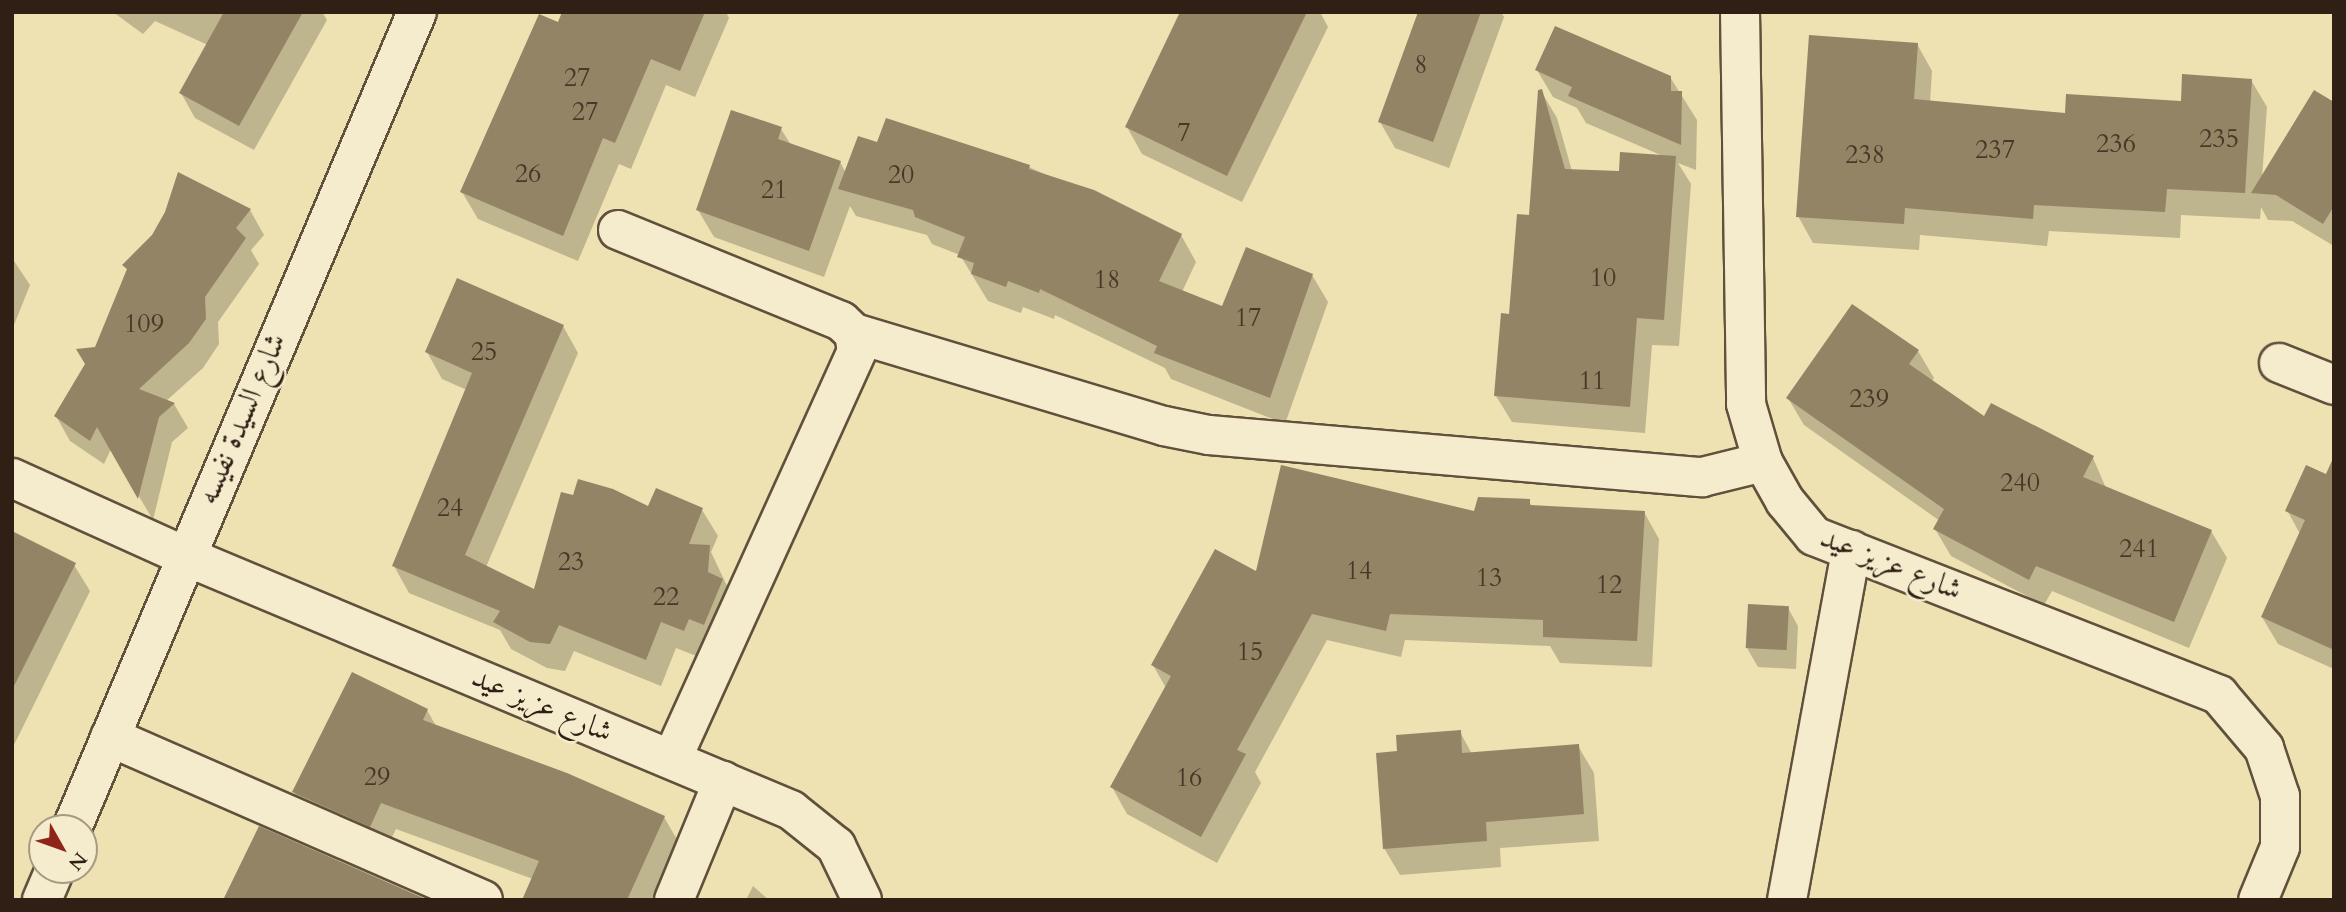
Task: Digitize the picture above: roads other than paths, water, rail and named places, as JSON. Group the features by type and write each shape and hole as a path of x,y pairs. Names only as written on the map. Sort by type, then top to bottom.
{"street":[{"name":"شارع السيدة نفيسه","path":"78,814 417,12"},
{"name":"شارع عزيز عيد","path":"1740,12 1746,404 1763,462 1785,502 1814,536 2219,695 2264,748 2280,796 2280,847 2258,900"},
{"path":"618,230 841,321 854,333 1164,426 1209,435 1702,477 1763,462"},
{"path":"672,759 857,351 854,333"},
{"path":"2280,363 2334,385"},
{"name":"شارع عزيز عيد","path":"12,478 185,556 791,810 836,846 862,900"},
{"path":"1787,900 1851,550"},
{"path":"110,737 483,900"},
{"path":"674,900 723,781"}]}
